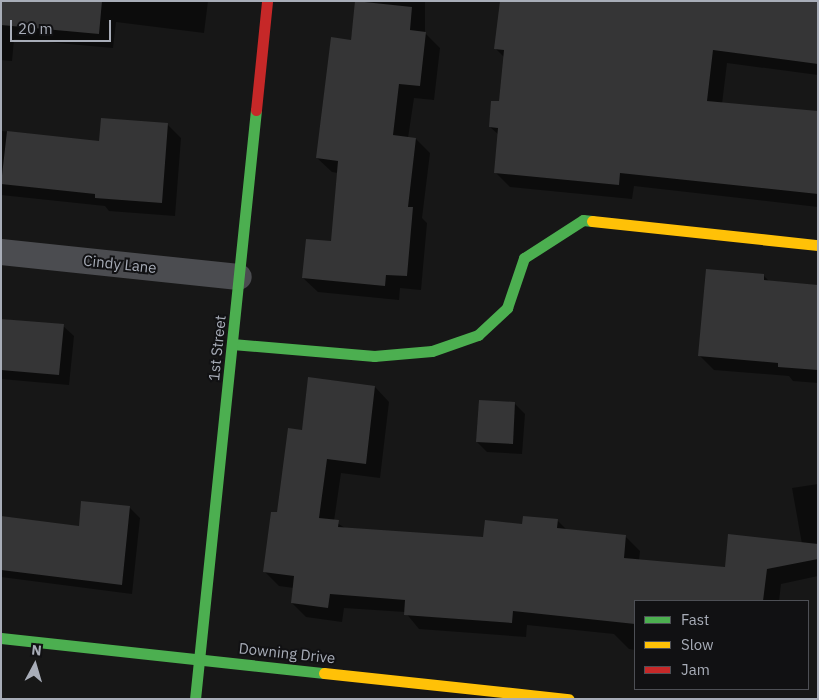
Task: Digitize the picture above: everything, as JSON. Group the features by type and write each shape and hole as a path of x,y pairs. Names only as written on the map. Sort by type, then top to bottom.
{"street":[{"name":"1st Street","path":"195,699 267,1"},
{"path":"232,344 374,356 432,351 478,335 507,308 524,258 583,220 818,245"},
{"name":"Cindy Lane","path":"1,252 239,277"},
{"name":"Downing Drive","path":"1,638 568,699"}],"building":[{"path":"1,1 102,1 99,34 1,25"},
{"path":"355,1 412,7 410,30 426,32 420,86 399,84 393,135 416,138 408,207 413,207 407,276 386,275 385,286 302,278 306,239 331,241 338,161 316,158 331,37 351,40"},
{"path":"500,1 818,1 818,64 713,50 707,101 818,111 818,194 620,173 619,185 494,173 498,128 489,127 491,101 499,101 504,50 494,49"},
{"path":"101,118 168,123 162,203 95,198 95,194 1,184 7,131 99,141"},
{"path":"706,269 764,274 764,280 818,285 818,370 778,367 778,363 698,356"},
{"path":"1,319 64,324 59,375 1,370"},
{"path":"308,377 375,386 366,464 327,459 319,518 339,520 338,527 483,537 485,520 522,524 523,516 558,519 557,528 626,535 624,558 725,567 728,534 818,544 818,559 767,569 763,600 634,600 634,624 513,611 512,623 404,615 405,600 330,594 328,608 291,603 294,576 263,572 271,512 277,512 288,428 302,430"},
{"path":"479,400 515,402 513,444 476,442"},
{"path":"81,501 130,506 122,585 1,570 1,516 79,526"}],"traffic: fast":[{"path":"195,699 256,110"},
{"path":"232,344 374,356 432,351 478,335 507,308 524,258 583,220 592,221"},
{"path":"1,638 324,673"}],"traffic: slow":[{"path":"592,221 818,245"},
{"path":"324,673 569,699"}],"traffic: jam":[{"path":"256,110 267,1"}]}
